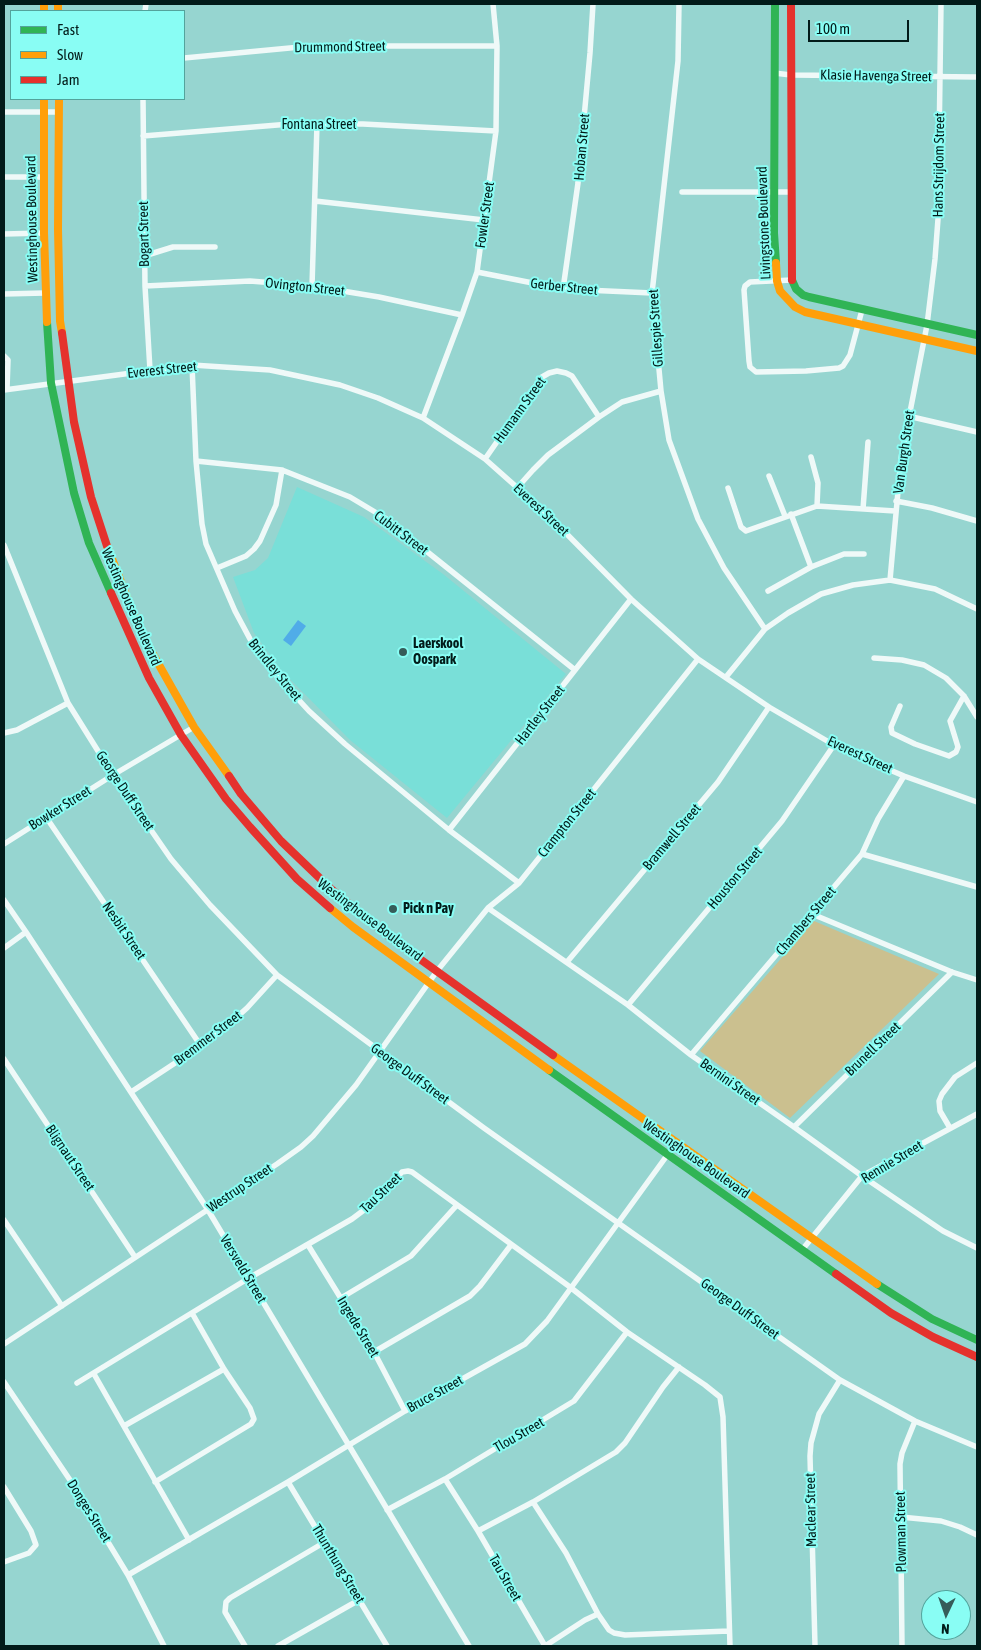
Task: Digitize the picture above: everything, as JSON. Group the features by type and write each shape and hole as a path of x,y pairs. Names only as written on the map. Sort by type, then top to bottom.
{"street":[{"name":"Fowler Street","path":"423,418 477,272 496,131 497,46 493,4"},
{"name":"Hoban Street","path":"563,289 578,183 593,4"},
{"name":"Gillespie Street","path":"679,4 678,60 652,293 661,391 669,440 698,519 724,568 765,629"},
{"name":"Livingstone Boulevard","path":"775,4 774,233 777,281 780,292 795,307 805,312 977,350"},
{"name":"Livingstone Boulevard","path":"791,4 790,192 792,280 796,288 803,295 977,335"},
{"name":"Hans Strijdom Street","path":"927,325 936,259 938,219 940,4"},
{"name":"Drummond Street","path":"185,58 311,46 497,46"},
{"name":"Klasie Havenga Street","path":"774,73 790,75 977,77"},
{"name":"Westinghouse Boulevard","path":"44,100 45,293 51,383 70,477 89,543 149,678 181,735 226,799 298,879 348,923 667,1155 891,1313 933,1337 977,1357"},
{"name":"Westinghouse Boulevard","path":"59,100 59,298 67,381 77,441 84,468 98,520 141,632 194,727 241,794 281,841 353,908 437,971 676,1143 893,1295 932,1319 977,1340"},
{"name":"Bogart Street","path":"143,100 144,256 150,370"},
{"path":"4,112 59,112"},
{"name":"Fontana Street","path":"143,136 240,127 317,124 496,131"},
{"path":"312,286 317,124"},
{"path":"4,177 44,177"},
{"path":"682,192 790,192"},
{"path":"315,201 484,220"},
{"path":"4,234 44,233"},
{"path":"144,256 173,247 215,247"},
{"name":"Gerber Street","path":"477,272 563,289 652,293"},
{"path":"792,280 750,282 745,286 749,361 750,367 756,372 838,368 847,362 862,310"},
{"name":"Ovington Street","path":"145,286 250,282 312,286 379,297 462,315"},
{"path":"4,294 45,293"},
{"name":"Van Burgh Street","path":"890,580 896,501 908,416 927,325"},
{"path":"4,356 8,360 6,390"},
{"name":"Everest Street","path":"6,390 192,365 242,367 298,375 340,385 423,418 485,459 547,514 631,599 698,658 769,707 834,745 904,776 977,802"},
{"name":"Brindley Street","path":"192,365 196,461 206,544 250,639 275,674 345,744 449,830 519,883"},
{"name":"Humann Street","path":"485,459 542,377 549,373 557,371 572,376 598,417"},
{"path":"517,488 548,455 598,417 631,399 661,391"},
{"path":"908,416 977,432"},
{"path":"863,509 868,442"},
{"path":"811,457 818,483 817,506"},
{"name":"Cubitt Street","path":"196,461 282,470 350,497 385,518 575,670"},
{"path":"217,568 246,556 260,541 276,505 282,470"},
{"path":"769,476 811,567"},
{"path":"728,488 741,527 744,530 817,506 895,511"},
{"path":"896,501 932,508 977,522"},
{"name":"George Duff Street","path":"4,545 68,703 113,775 171,859 210,905 277,975 484,1128 840,1380 916,1421 977,1447"},
{"path":"768,591 811,567 844,554 864,554"},
{"path":"726,677 765,629 821,594 853,585 890,580 935,589 977,608"},
{"name":"Hartley Street","path":"449,830 631,599"},
{"name":"Crampton Street","path":"430,981 488,908 519,883 698,658"},
{"path":"874,658 902,660 924,665 946,678 964,696 977,717"},
{"path":"900,706 890,727 892,733 915,744 949,756 956,752 958,747 950,721 964,696"},
{"path":"4,733 17,730 68,703"},
{"name":"Bramwell Street","path":"568,962 718,782 769,707"},
{"name":"Bowker Street","path":"4,844 113,775 194,727"},
{"name":"Houston Street","path":"628,1005 782,821 834,745"},
{"name":"Chambers Street","path":"691,1055 862,854 878,819 904,776"},
{"name":"Nesbit Street","path":"46,817 201,1046"},
{"path":"862,854 977,887"},
{"name":"Versveld Street","path":"4,900 208,1210 468,1646"},
{"name":"Bernini Street","path":"488,908 568,962 628,1005 691,1055 862,1176 943,1232 977,1248"},
{"path":"812,914 952,972 977,980"},
{"path":"4,948 26,932"},
{"name":"Brunell Street","path":"794,1127 952,972"},
{"name":"Bremmer Street","path":"131,1092 201,1046 247,1008 277,975"},
{"name":"Westrup Street","path":"4,1344 301,1147 313,1136 356,1085 430,981"},
{"name":"Blignaut Street","path":"4,1059 135,1257"},
{"path":"950,1128 940,1111 939,1101 955,1077 977,1062"},
{"name":"Rennie Street","path":"802,1250 862,1176 977,1114"},
{"name":"Bruce Street","path":"128,1575 349,1446 405,1411 525,1344 547,1321 570,1286 676,1143"},
{"name":"Tau Street","path":"77,1383 249,1278 368,1209 405,1171 412,1172 570,1286 627,1332 720,1397 722,1403 730,1646"},
{"path":"341,1298 411,1256 457,1205"},
{"path":"4,1220 62,1306"},
{"name":"Ingede Street","path":"308,1245 374,1352 405,1411"},
{"path":"374,1352 470,1296 480,1286 511,1245"},
{"path":"155,1482 251,1424 254,1419 250,1408 192,1313"},
{"name":"Tlou Street","path":"387,1510 445,1479 574,1401 627,1332"},
{"path":"478,1531 533,1502 616,1452 630,1437 663,1387 679,1367"},
{"path":"124,1426 224,1368"},
{"path":"94,1374 189,1540"},
{"name":"Maclear Street","path":"815,1646 810,1450 819,1414 840,1380"},
{"name":"Donges Street","path":"4,1382 72,1482 128,1575 164,1646"},
{"name":"Plowman Street","path":"902,1646 900,1464 902,1453 916,1421"},
{"name":"Tau Street","path":"445,1479 478,1531 545,1646"},
{"name":"Thunthung Street","path":"288,1482 387,1646"},
{"path":"4,1487 32,1531 36,1542 35,1548 28,1553 4,1562"},
{"path":"533,1502 566,1553 598,1614 609,1630 620,1634 729,1631"},
{"path":"901,1517 940,1521 960,1527 977,1536"},
{"path":"245,1646 226,1612 226,1602 325,1542"},
{"path":"278,1646 359,1600"},
{"path":"545,1646 585,1620 598,1614"}],"shaded area":[{"name":"Laerskool Oospark","path":"297,487 364,517 443,574 566,674 447,818 350,740 282,671 254,633 233,577 255,570 268,558"},
{"path":"298,620 306,626 291,646 283,640"},
{"path":"814,921 939,974 790,1118 700,1051"}],"traffic: fast":[{"path":"775,4 774,233 776,263"},
{"path":"792,280 796,289 809,297 977,335"},
{"path":"47,322 51,383 74,493 89,543 111,593"},
{"path":"549,1070 836,1274"},
{"path":"877,1284 932,1319 977,1340"}],"traffic: slow":[{"path":"44,4 44,10"},
{"path":"58,4 58,10"},
{"path":"44,100 44,233 47,322"},
{"path":"59,100 58,229 60,321 62,333"},
{"path":"776,263 777,281 780,291 795,307 805,312 977,351"},
{"path":"107,546 141,633 194,727 229,776"},
{"path":"330,908 353,927 549,1070"},
{"path":"553,1055 877,1284"}],"traffic: jam":[{"path":"791,4 792,280"},
{"path":"62,333 74,422 91,497 107,546"},
{"path":"111,593 149,678 181,735 226,799 250,827 297,879 330,908"},
{"path":"229,776 241,794 281,841 330,888 388,936 553,1055"},
{"path":"836,1274 891,1313 933,1337 977,1357"}],"place":[{"name":"Laerskool Oospark","path":"403,652"},
{"name":"Pick n Pay","path":"393,909"}]}
